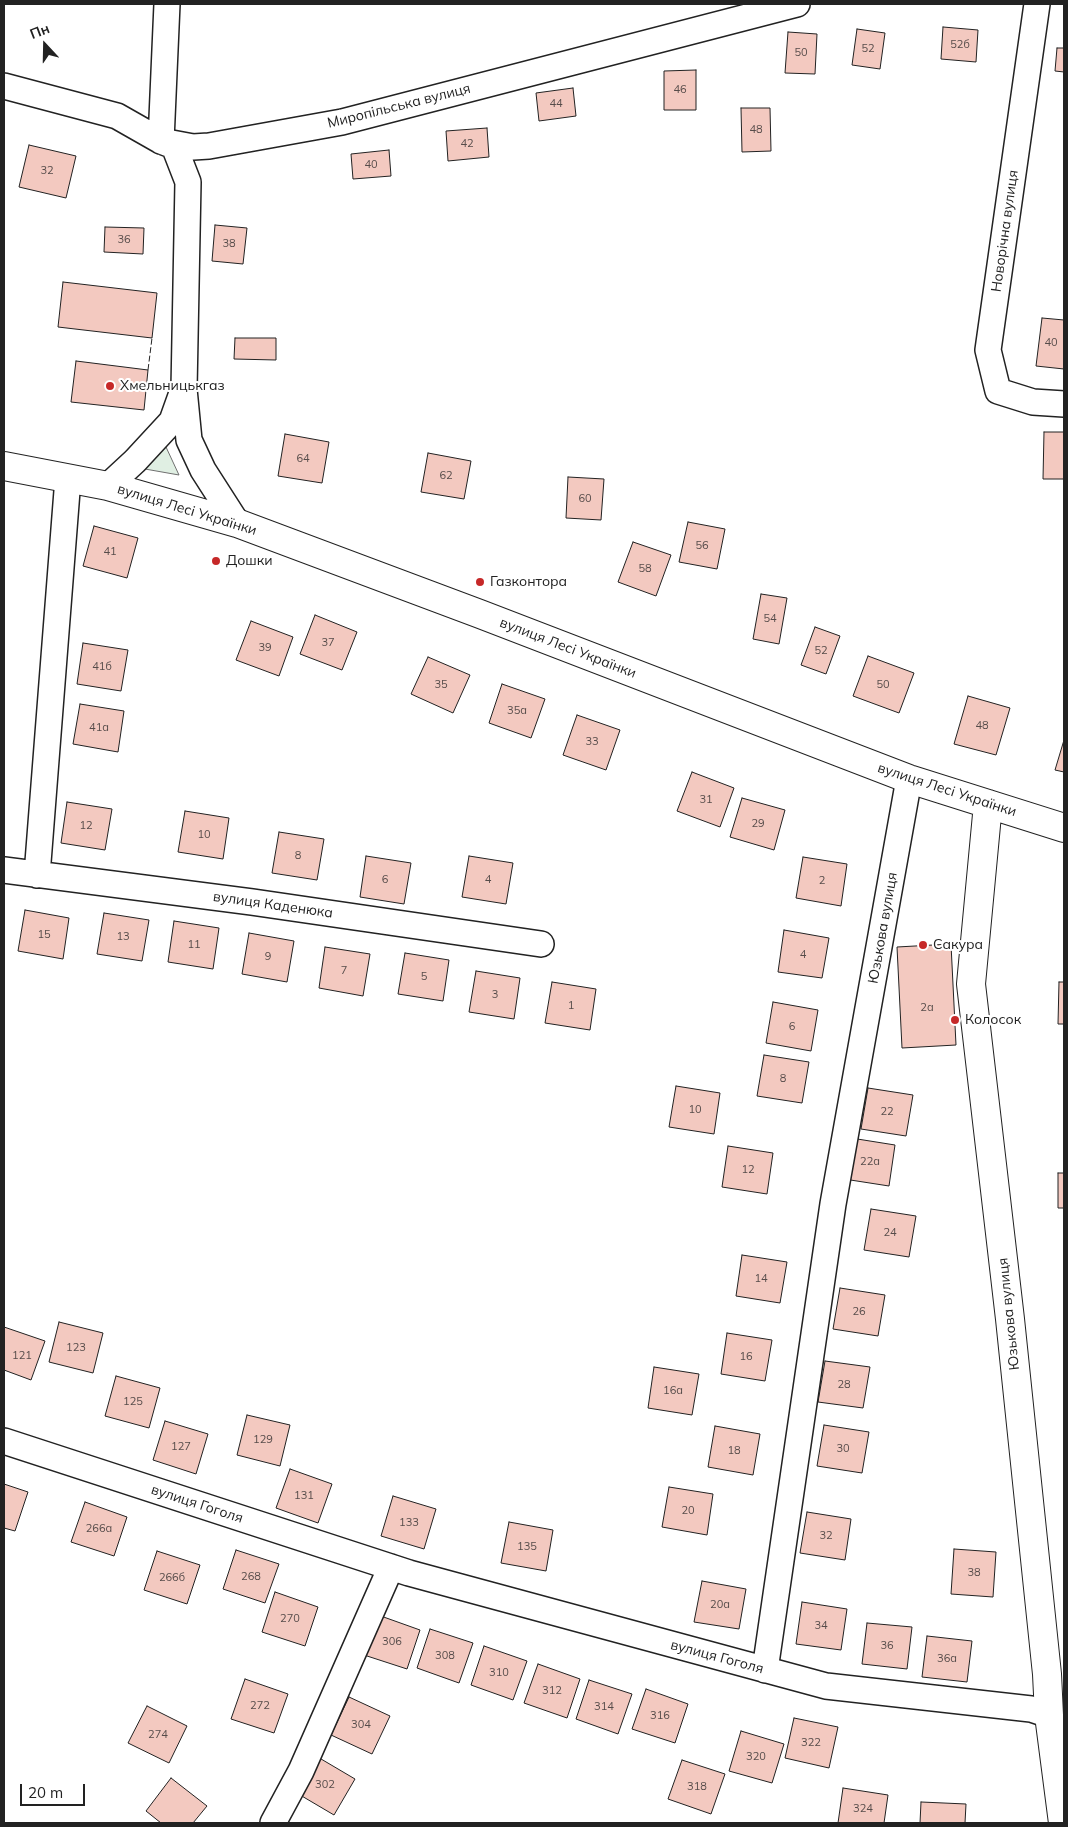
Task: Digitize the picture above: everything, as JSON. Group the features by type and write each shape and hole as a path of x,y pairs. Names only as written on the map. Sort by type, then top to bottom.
{"main road":[{"name":"вулиця Лесі Українки","path":"4,466 108,486 237,523 909,779 1064,828"},
{"name":"Юзькова вулиця","path":"988,804 971,984 1010,1319 1056,1674 1049,1716 1063,1823"}],"street":[{"path":"167,4 161,142 174,146 188,182 184,389 189,440 203,470 237,523"},
{"name":"Миропільська вулиця","path":"4,86 117,116 161,142 192,147 209,146 342,122 797,4"},
{"name":"Новорічна вулиця","path":"1036,4 988,350 998,390 1033,402 1064,404"},
{"path":"108,486 135,461 172,421 184,389"},
{"path":"37,875 68,478"},
{"name":"Юзькова вулиця","path":"765,1670 833,1204 909,779"},
{"name":"вулиця Каденюка","path":"4,870 252,902 541,944"},
{"name":"вулиця Гоголя","path":"4,1441 391,1567 765,1670 826,1686 1031,1709 1049,1716"},
{"path":"273,1823 301,1771 391,1567"}],"green space":[{"path":"166,447 179,475 145,469 160,449"}],"building":[{"path":"943,27 978,30 976,62 941,59"},
{"path":"857,29 885,33 880,69 852,65"},
{"path":"788,32 817,34 815,74 785,73"},
{"path":"1057,48 1064,48 1064,72 1055,71"},
{"path":"696,70 696,110 664,110 664,71"},
{"path":"573,88 576,116 539,121 536,93"},
{"path":"741,108 770,108 771,151 742,152"},
{"path":"487,128 489,157 448,161 446,131"},
{"path":"29,145 76,156 66,198 19,187"},
{"path":"389,150 391,176 353,179 351,154"},
{"path":"215,225 247,228 243,264 212,261"},
{"path":"105,227 144,228 143,254 104,252"},
{"path":"63,282 157,293 152,338 58,327"},
{"path":"1042,318 1064,320 1064,369 1036,366"},
{"path":"235,338 276,338 276,360 234,359"},
{"name":"Хмельницькгаз","path":"76,361 148,370 144,410 71,402"},
{"path":"1044,432 1064,432 1064,479 1043,479"},
{"path":"285,434 329,442 322,483 278,476"},
{"path":"428,453 471,461 464,499 421,492"},
{"path":"568,477 604,479 601,520 566,518"},
{"path":"688,522 725,529 717,569 679,562"},
{"path":"94,526 138,538 127,578 83,566"},
{"path":"633,542 671,555 656,596 618,582"},
{"path":"761,594 787,598 779,644 753,639"},
{"path":"315,615 357,632 342,670 300,654"},
{"path":"251,621 293,637 279,676 236,660"},
{"path":"815,627 840,636 826,674 801,665"},
{"path":"83,643 128,650 121,691 77,684"},
{"path":"868,656 914,673 899,713 853,696"},
{"path":"428,657 470,675 453,713 411,694"},
{"path":"502,684 545,699 531,738 489,723"},
{"path":"968,696 1010,708 996,755 954,744"},
{"path":"80,704 124,711 118,752 73,744"},
{"path":"577,715 620,730 606,770 563,755"},
{"path":"1064,740 1064,772 1055,770"},
{"path":"692,772 734,788 720,827 677,811"},
{"path":"742,798 785,810 774,850 730,837"},
{"path":"67,802 112,809 105,850 61,843"},
{"path":"185,811 229,818 223,859 178,852"},
{"path":"279,832 324,839 317,880 272,873"},
{"path":"366,856 411,863 404,904 360,897"},
{"path":"469,856 513,863 506,904 462,897"},
{"path":"803,857 847,864 841,906 796,898"},
{"path":"25,910 69,918 63,959 18,951"},
{"path":"104,913 149,920 142,961 97,954"},
{"path":"174,921 219,928 213,969 168,962"},
{"path":"784,930 829,938 822,978 778,972"},
{"path":"249,933 294,941 287,982 242,974"},
{"path":"951,944 956,1045 902,1048 897,947"},
{"path":"325,947 370,954 363,996 319,988"},
{"path":"405,953 449,960 443,1001 398,994"},
{"path":"476,971 520,978 514,1019 469,1012"},
{"path":"552,982 596,989 590,1030 545,1023"},
{"path":"1059,982 1064,982 1064,1024 1058,1024"},
{"path":"773,1002 818,1010 811,1051 766,1043"},
{"path":"764,1055 809,1062 802,1103 757,1096"},
{"path":"676,1086 720,1093 714,1134 669,1127"},
{"path":"868,1088 913,1095 906,1136 861,1129"},
{"path":"851,1138 895,1145 889,1186 844,1179"},
{"path":"728,1146 773,1153 767,1194 722,1187"},
{"path":"1058,1173 1064,1173 1064,1208 1058,1208"},
{"path":"871,1209 916,1216 909,1257 864,1250"},
{"path":"742,1255 787,1262 780,1303 736,1296"},
{"path":"840,1288 885,1295 878,1336 833,1329"},
{"path":"59,1322 103,1333 93,1373 49,1362"},
{"path":"4,1327 45,1341 31,1380 4,1370"},
{"path":"727,1333 772,1340 765,1381 721,1374"},
{"path":"825,1361 870,1367 863,1408 818,1402"},
{"path":"654,1367 699,1374 692,1415 648,1408"},
{"path":"116,1376 160,1388 149,1428 105,1416"},
{"path":"247,1415 290,1425 280,1466 237,1455"},
{"path":"165,1421 208,1434 196,1474 153,1460"},
{"path":"824,1425 869,1432 862,1473 817,1466"},
{"path":"715,1426 760,1434 753,1475 708,1467"},
{"path":"290,1469 332,1484 318,1523 276,1508"},
{"path":"4,1484 28,1492 15,1531 4,1528"},
{"path":"669,1487 713,1494 707,1535 662,1527"},
{"path":"393,1496 436,1509 424,1549 381,1536"},
{"path":"85,1502 127,1517 114,1556 71,1542"},
{"path":"807,1512 851,1519 845,1560 800,1553"},
{"path":"509,1522 553,1530 546,1571 501,1563"},
{"path":"954,1549 996,1552 993,1597 951,1594"},
{"path":"236,1550 279,1564 265,1603 223,1589"},
{"path":"157,1551 200,1565 187,1604 144,1590"},
{"path":"702,1581 746,1589 739,1629 694,1622"},
{"path":"275,1592 318,1607 305,1646 262,1632"},
{"path":"802,1602 847,1609 841,1650 796,1644"},
{"path":"378,1615 420,1630 407,1669 364,1655"},
{"path":"867,1623 912,1627 907,1669 862,1664"},
{"path":"430,1629 473,1643 459,1683 417,1668"},
{"path":"927,1636 972,1641 967,1682 922,1677"},
{"path":"484,1646 527,1661 513,1700 471,1685"},
{"path":"538,1664 580,1679 567,1718 524,1703"},
{"path":"245,1679 288,1694 274,1733 231,1719"},
{"path":"589,1680 632,1694 618,1734 576,1719"},
{"path":"646,1689 688,1704 675,1743 632,1729"},
{"path":"349,1697 390,1716 372,1754 331,1735"},
{"path":"147,1706 187,1726 169,1763 128,1743"},
{"path":"794,1718 838,1727 829,1768 785,1758"},
{"path":"741,1731 784,1744 772,1783 729,1771"},
{"path":"316,1756 355,1779 334,1815 295,1792"},
{"path":"682,1760 725,1774 711,1814 668,1799"},
{"path":"171,1778 207,1806 193,1823 161,1823 146,1811"},
{"path":"843,1788 888,1795 884,1823 838,1823"},
{"path":"921,1802 966,1804 965,1823 920,1823"}],"fence":[{"path":"148,370 152,338"}],"place":[{"name":"Хмельницькгаз","path":"110,386"},
{"name":"Дошки","path":"216,561"},
{"name":"Газконтора","path":"480,582"},
{"name":"Сакура","path":"923,945"},
{"name":"Колосок","path":"955,1020"}]}
